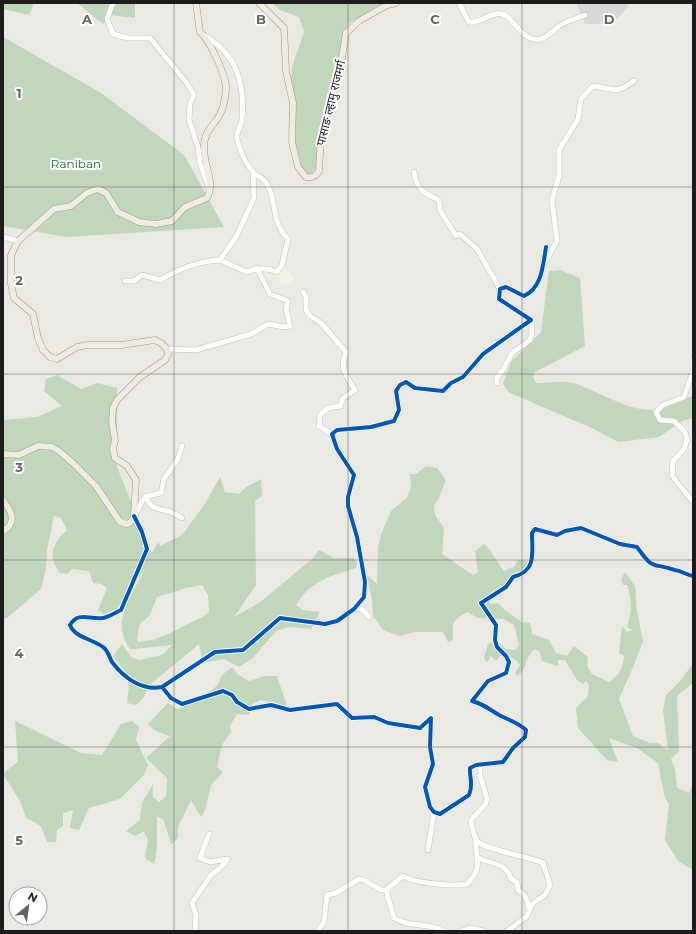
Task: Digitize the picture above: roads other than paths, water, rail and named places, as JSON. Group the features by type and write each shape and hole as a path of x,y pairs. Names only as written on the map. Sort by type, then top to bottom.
{"main road":[{"path":"3,454 19,454 38,446 52,447 74,463 96,486 111,505 120,522 127,524 135,517 136,480 127,466 115,458 113,449 115,440 112,422 112,408 117,400 140,377 165,360 168,354 167,349 155,340 121,345 88,345 77,347 57,359 50,357 43,350 38,338 33,314 14,298 11,284 11,255 18,241 54,209 71,206 87,193 98,189 106,193 118,212 139,222 156,224 172,221 185,207 204,200 208,196 211,183 203,148 206,132 221,112 226,87 215,54 205,36 200,32 196,3"},
{"name":"पासाङ ल्हामु राजमर्ग","path":"259,3 284,28 286,71 293,108 292,142 298,167 306,177 310,178 316,175 319,171 321,136 340,70 346,33 359,21 387,5 396,3"},
{"path":"3,500 11,509 12,515 11,523 3,531"}],"street":[{"path":"113,3 107,19 113,34 128,38 150,38 186,82 194,96 190,104 189,120 198,147 200,163 210,189"},
{"path":"459,3 469,22 496,14 502,14 508,18 521,32 536,40 544,39 559,26 585,15"},
{"path":"126,281 134,282 142,275 160,280 181,268 220,260 247,272 257,268 269,269 277,272 282,265 288,238 282,233 276,220 269,188 264,178 253,172 246,164 236,137 242,120 242,88 238,74 232,60 216,43 205,36"},
{"path":"500,289 506,288 524,296 535,288 543,266 557,240 552,200 559,176 559,150 578,119 580,99 593,86 607,86 614,91 619,90 634,81"},
{"path":"220,260 236,237 254,198 253,172"},
{"path":"414,172 415,181 424,193 439,200 440,210 456,236 460,234 477,249 500,289 499,299 531,320"},
{"path":"3,237 18,241"},
{"path":"543,266 546,247"},
{"path":"167,349 196,350 251,334 268,324 284,327 290,326 286,309 288,300 270,294 257,268"},
{"path":"182,446 178,459 164,479 162,493 146,496 140,502 135,517 142,532 147,549 121,610 103,618 80,616 73,620 70,625 76,634 95,641 105,648 112,662 134,683 153,689 162,687 215,652 243,650 280,618 325,624 337,621 354,609 364,596 365,582 357,537 348,506 348,497 354,475 344,462 332,434 319,426 320,415 328,408 340,406 343,398 355,390 344,372 342,362 346,352 321,323 310,316 306,310 306,297 304,292"},
{"path":"497,383 497,377 503,370 512,353 530,340 532,333 531,320"},
{"path":"332,434 337,430 371,427 394,421 399,410 396,391 400,385 406,382 415,388 443,391 452,383 463,377 483,354 531,320"},
{"path":"693,359 693,367"},
{"path":"693,371 684,397 663,405 656,412 660,420 674,421 685,432 687,440 684,449 673,461 672,476 693,502"},
{"path":"146,496 148,503 154,509 171,512 182,518"},
{"path":"162,687 171,698 182,704 224,691 232,695 237,702 249,709 271,705 290,710 337,704 352,718 374,717 388,723 420,728 431,718 430,747 433,764 425,787 430,807 434,812 440,814 468,795 472,780 469,773 470,768 480,765 504,762 513,748 525,737 526,730 521,725 499,715 487,706 472,701 488,681 506,673 510,662 497,647 495,640 496,625 481,603 506,587 513,577 523,575 528,570 532,555 532,533 535,530 557,535 571,529 586,529 620,544 637,547 647,561 653,566 676,570 693,576"},
{"path":"354,609 362,609 369,616"},
{"path":"386,890 403,876 411,881 431,882 443,886 467,884 472,879 479,864 477,857 476,837 471,820 485,805 487,799 480,774 480,765"},
{"path":"428,850 434,812"},
{"path":"195,931 196,915 192,903 211,875 228,859 210,862 200,858 208,834"},
{"path":"476,837 477,840 484,846 532,858 542,863 550,885 545,895 532,904 527,916 507,931"},
{"path":"477,857 499,864 510,873 511,879 517,882 518,890 525,894 529,908"},
{"path":"318,931 324,922 327,895 336,893 359,879 386,890"},
{"path":"386,890 394,918 402,923 436,926 444,931"},
{"path":"462,931 470,928 483,931"}],"park label":[{"name":"Raniban","path":"76,164"}]}
